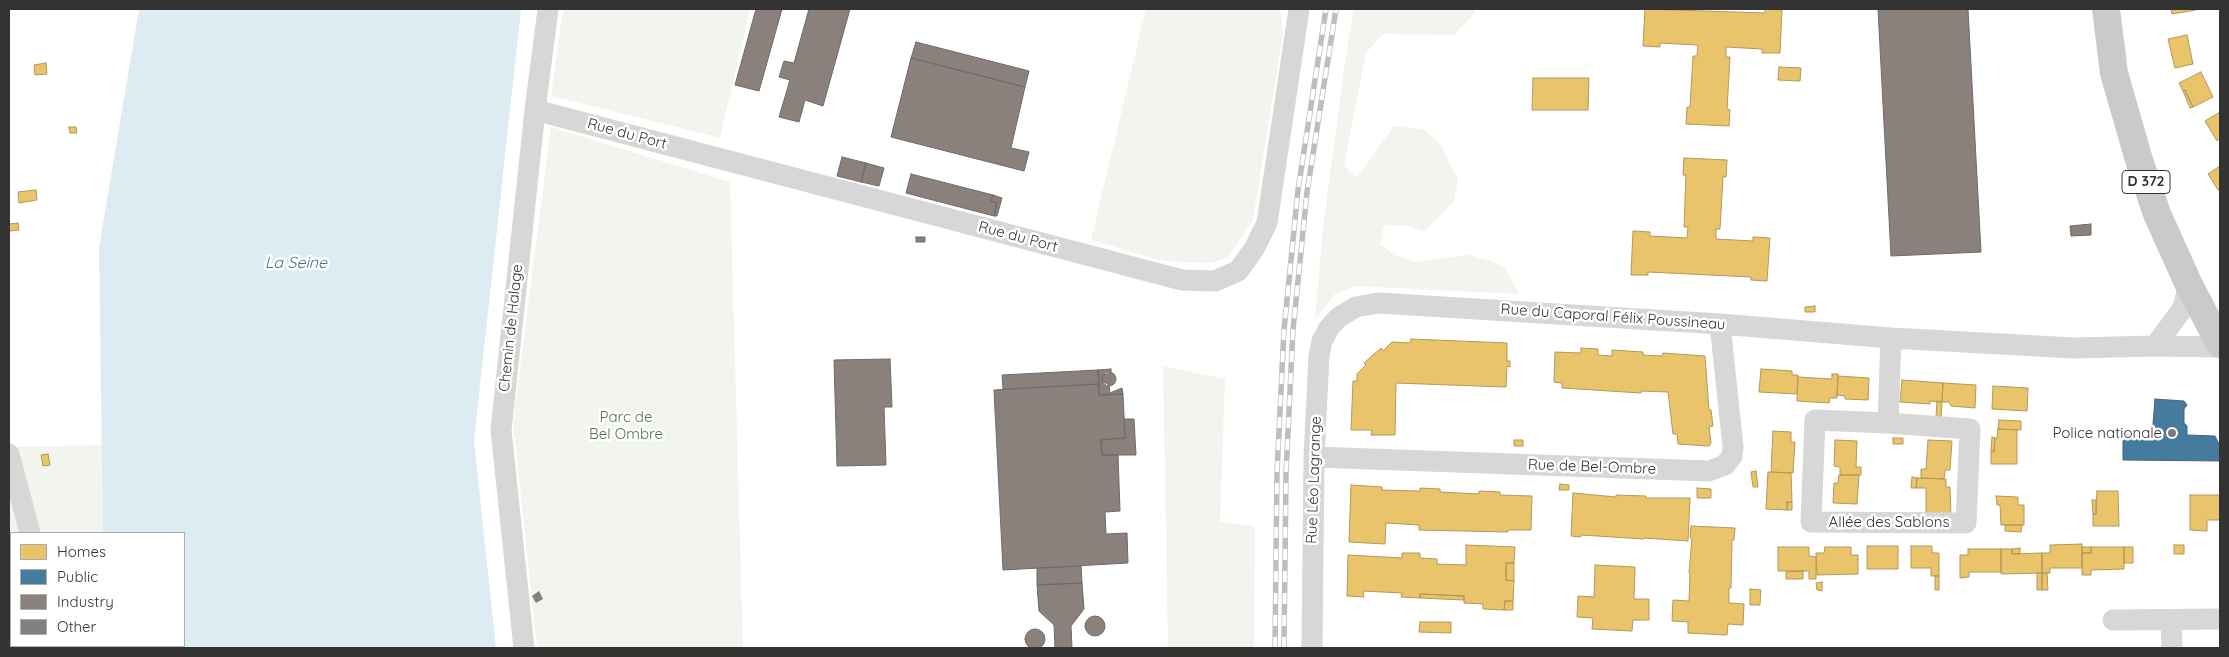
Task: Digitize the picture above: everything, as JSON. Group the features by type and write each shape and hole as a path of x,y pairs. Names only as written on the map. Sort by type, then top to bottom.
{"main road":[{"name":"D 372","path":"2106,9 2108,38 2122,106 2157,214 2189,285 2220,346"}],"street":[{"name":"Chemin de Halage","path":"524,648 501,430 535,110 548,9"},
{"name":"Rue du Port","path":"535,110 1182,280 1215,281 1238,271 1254,250 1267,223 1299,9"},
{"path":"2155,346 2184,308 2189,285"},
{"name":"Rue du Caporal Félix Poussineau","path":"1339,317 1356,307 1378,303 1720,324 1891,338 2074,348 2220,346"},
{"name":"Rue Léo Lagrange","path":"1312,648 1314,457 1319,356 1322,341 1339,317"},
{"name":"Rue de Bel-Ombre","path":"1314,457 1709,471 1724,465 1732,456 1733,447 1720,324"},
{"path":"1888,423 1891,338"},
{"name":"Allée des Sablons","path":"1815,420 1888,423 1970,429 1966,523 1811,522 1815,420"},
{"path":"9,454 30,532"},
{"path":"2112,620 2220,619"},
{"path":"2171,620 2172,648"}],"green space":[{"path":"563,9 750,9 720,138 551,96"},
{"path":"1146,9 1280,9 1283,33 1253,220 1228,258 1210,263 1162,261 1091,240"},
{"path":"1354,9 1475,9 1473,16 1454,35 1383,34 1366,53 1344,166 1357,178 1394,126 1423,129 1441,145 1458,180 1454,201 1425,231 1407,226 1384,225 1380,244 1394,255 1415,262 1469,255 1492,261 1505,268 1519,294 1354,286 1335,294 1315,320 1323,228"},
{"name":"Parc de Bel Ombre","path":"551,127 730,182 743,648 537,648 513,422"},
{"path":"1163,366 1225,379 1220,522 1255,526 1254,648 1168,648"},
{"path":"102,445 103,532 10,532 10,647 105,648 9,648 9,447"}],"water":[{"name":"La Seine","path":"139,9 521,9 474,441 496,648 105,648 185,647 185,532 103,532 99,248"}],"building: Homes":[{"path":"1645,9 1765,13 1765,9 1782,10 1780,53 1762,53 1762,49 1726,47 1726,57 1730,57 1727,109 1730,110 1729,126 1686,124 1687,107 1690,107 1693,56 1697,56 1698,45 1660,43 1660,47 1643,46"},
{"path":"2171,9 2196,9 2196,10 2172,14"},
{"path":"2187,35 2193,64 2175,68 2168,39"},
{"path":"46,63 47,74 35,75 34,65"},
{"path":"1779,67 1801,68 1800,81 1778,80"},
{"path":"2201,72 2213,97 2193,107 2185,90 2183,91 2179,83"},
{"path":"1533,78 1589,78 1588,110 1532,110"},
{"path":"2185,90 2193,107 2190,108 2183,91"},
{"path":"2220,112 2220,138 2217,141 2205,121"},
{"path":"69,127 76,127 77,133 70,133"},
{"path":"1684,158 1727,160 1726,177 1723,177 1720,229 1716,229 1716,239 1753,241 1753,237 1770,238 1767,281 1751,280 1751,277 1648,272 1648,275 1631,275 1633,231 1650,232 1650,236 1687,238 1688,227 1684,227 1686,175 1683,175"},
{"path":"2220,166 2220,190 2218,190 2208,174"},
{"path":"36,190 37,200 19,203 18,192"},
{"path":"18,223 19,230 9,231 9,224"},
{"path":"1815,306 1815,312 1805,312 1805,307"},
{"path":"1411,339 1507,343 1507,361 1510,361 1510,367 1507,366 1506,387 1396,383 1395,435 1371,435 1372,430 1351,430 1353,381 1357,381 1357,374 1366,365 1364,363 1381,348 1383,351 1392,342 1410,343"},
{"path":"1581,348 1598,349 1598,355 1612,356 1612,350 1643,352 1643,355 1662,356 1663,353 1705,356 1709,410 1711,410 1713,426 1709,427 1711,443 1709,446 1678,444 1677,434 1673,434 1668,392 1641,391 1641,393 1562,388 1562,383 1554,382 1555,352 1581,353"},
{"path":"1761,369 1792,371 1792,375 1798,375 1797,394 1759,392"},
{"path":"1832,374 1838,374 1837,398 1830,398 1829,403 1797,401 1798,377 1832,379"},
{"path":"1838,376 1869,378 1868,400 1845,399 1845,396 1837,395"},
{"path":"1902,380 1943,383 1942,402 1930,401 1930,404 1900,402"},
{"path":"1943,383 1976,385 1975,408 1951,406 1949,402 1942,402"},
{"path":"1993,386 2028,388 2027,411 1992,409"},
{"path":"1937,401 1942,402 1941,417 1936,417"},
{"path":"1999,420 2021,421 2021,430 1998,429"},
{"path":"1998,429 2017,430 2017,464 1991,464 1991,451 1994,452"},
{"path":"1773,431 1791,432 1791,442 1795,442 1793,473 1771,472"},
{"path":"1992,437 1995,438 1994,452 1991,451"},
{"path":"1893,438 1903,438 1903,444 1893,444"},
{"path":"1514,440 1523,440 1523,446 1514,446"},
{"path":"1835,440 1857,441 1856,467 1861,467 1861,475 1840,475 1840,467 1834,466"},
{"path":"1928,440 1952,441 1950,470 1945,470 1944,479 1921,478 1921,469 1926,469"},
{"path":"48,454 50,465 43,466 41,455"},
{"path":"1756,471 1758,487 1753,487 1751,472"},
{"path":"1768,472 1791,473 1792,502 1787,502 1787,510 1766,509"},
{"path":"1839,475 1859,475 1857,504 1833,503 1834,483 1838,483"},
{"path":"1912,477 1917,478 1916,488 1911,488"},
{"path":"1917,478 1946,479 1946,487 1950,487 1951,516 1926,516 1926,488 1916,488"},
{"path":"1560,484 1569,485 1569,490 1559,490"},
{"path":"1351,485 1382,487 1382,490 1420,491 1420,488 1440,489 1440,492 1479,494 1479,491 1500,492 1500,495 1532,496 1531,530 1508,530 1508,532 1419,530 1419,525 1386,523 1385,544 1349,542"},
{"path":"1697,488 1711,489 1711,498 1697,498"},
{"path":"2097,491 2118,491 2119,526 2093,526 2093,514 2096,514"},
{"path":"1573,493 1616,497 1616,495 1646,496 1646,498 1690,498 1688,541 1571,536"},
{"path":"2190,495 2220,495 2220,520 2207,520 2207,531 2190,530"},
{"path":"1996,496 2018,497 2018,505 2024,505 2024,525 2001,525 2000,505 1997,505"},
{"path":"2092,500 2096,500 2096,514 2093,514"},
{"path":"1787,502 1792,502 1792,510 1787,510"},
{"path":"2005,525 2022,525 2021,532 2005,531"},
{"path":"1691,526 1735,528 1734,540 1732,540 1729,603 1744,604 1743,625 1728,624 1727,635 1688,633 1688,622 1672,621 1673,600 1689,601"},
{"path":"2082,544 2082,568 2050,568 2050,573 2042,573 2042,553 2050,553 2050,545"},
{"path":"1466,545 1515,547 1514,563 1506,563 1506,580 1514,581 1513,601 1505,601 1504,610 1483,609 1483,604 1464,603 1464,596 1420,594 1420,598 1401,597 1402,593 1363,591 1364,597 1347,596 1348,555 1402,558 1402,553 1420,553 1420,558 1437,559 1437,564 1466,565"},
{"path":"2174,545 2184,545 2184,554 2174,554"},
{"path":"1867,546 1898,546 1898,569 1867,569"},
{"path":"1911,546 1932,546 1932,553 1939,553 1939,576 1931,576 1931,568 1911,568"},
{"path":"1778,547 1809,547 1809,556 1816,557 1816,579 1809,579 1809,571 1778,571"},
{"path":"1825,547 1851,547 1851,555 1858,555 1858,574 1817,575 1816,553 1824,553"},
{"path":"2082,547 2091,547 2091,553 2082,553"},
{"path":"2091,547 2124,547 2124,569 2091,570 2091,575 2082,575 2082,553 2091,553"},
{"path":"2124,547 2133,547 2133,563 2124,563"},
{"path":"2020,548 2020,554 2012,554 2012,549"},
{"path":"1968,549 2001,549 2001,572 1969,572 1969,577 1960,578 1960,555 1968,555"},
{"path":"2001,549 2012,549 2012,554 2042,553 2042,573 2001,574"},
{"path":"1506,563 1514,563 1514,581 1506,580"},
{"path":"1595,565 1635,567 1634,599 1649,599 1649,620 1633,620 1632,631 1592,629 1593,618 1577,617 1578,596 1594,597"},
{"path":"1803,571 1803,579 1786,579 1786,572"},
{"path":"2037,573 2042,573 2042,590 2037,590"},
{"path":"2042,573 2047,573 2048,590 2042,590"},
{"path":"1935,576 1939,576 1939,590 1935,590"},
{"path":"1822,582 1822,591 1817,590 1816,583"},
{"path":"1750,589 1761,590 1760,605 1750,605"},
{"path":"1420,594 1464,596 1464,600 1420,598"},
{"path":"1505,601 1513,601 1513,610 1504,610"},
{"path":"1420,622 1451,622 1451,633 1419,632"}],"building: Public":[{"path":"2155,399 2184,401 2187,405 2184,409 2184,423 2187,426 2187,435 2215,436 2220,446 2220,461 2123,460 2123,435 2152,436"}],"building: Industry":[{"path":"756,9 782,9 759,91 735,85"},
{"path":"809,9 850,9 823,106 805,100 799,122 779,117 790,80 779,77 784,61 794,63"},
{"path":"1878,9 1968,9 1981,252 1891,256"},
{"path":"916,42 1029,71 1025,87 911,58"},
{"path":"911,58 1025,87 1011,148 1029,152 1024,171 891,137"},
{"path":"842,157 866,163 861,182 837,176"},
{"path":"866,163 884,168 879,186 861,182"},
{"path":"911,174 993,195 991,201 997,203 994,216 906,193"},
{"path":"993,195 1002,198 997,216 994,216 997,203 991,201"},
{"path":"2091,224 2091,235 2071,236 2070,226"},
{"path":"916,237 925,237 925,242 916,242"},
{"path":"890,359 892,407 884,407 886,465 837,466 834,360"},
{"path":"1111,369 1111,373 1103,375 1102,381 1109,385 1110,393 1122,388 1123,394 1099,395 1098,370"},
{"path":"1098,370 1099,384 1003,389 1002,375"},
{"path":"1109,372 1114,374 1116,379 1114,384 1109,386 1104,384 1102,379 1104,374"},
{"path":"1099,384 1099,395 1123,394 1125,438 1101,440 1102,455 1118,455 1120,511 1105,512 1106,534 1127,533 1128,563 1003,570 994,390"},
{"path":"1124,419 1134,419 1136,455 1102,455 1101,440 1125,438"},
{"path":"1081,566 1082,583 1037,585 1037,568"},
{"path":"1082,583 1084,609 1071,626 1072,648 1055,648 1054,625 1039,611 1037,585"},
{"path":"1091,616 1099,616 1105,622 1105,630 1099,636 1091,636 1085,630 1085,622"},
{"path":"1035,629 1042,632 1045,639 1042,646 1035,649 1028,646 1025,639 1028,632"}],"building: Other":[{"path":"539,591 543,599 536,603 532,596"}],"railway":[{"path":"1275,648 1277,472 1284,330 1298,190 1326,9"},
{"path":"1284,648 1286,473 1293,330 1307,192 1336,9"}],"place":[{"name":"Police nationale","path":"2172,433"}]}
